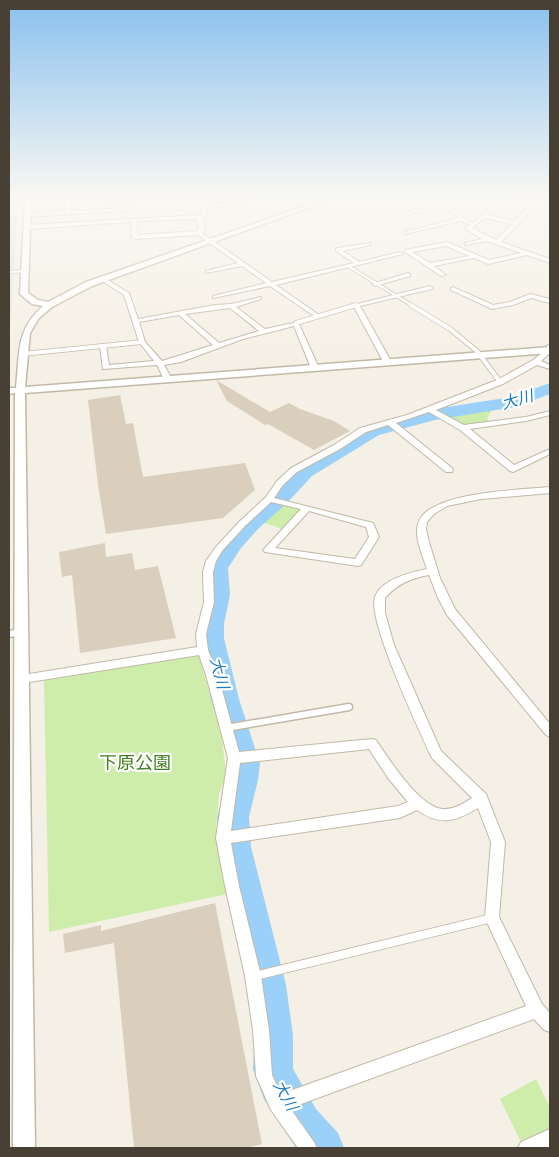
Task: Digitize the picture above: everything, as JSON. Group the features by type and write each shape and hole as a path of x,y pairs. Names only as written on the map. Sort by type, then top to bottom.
{"street":[{"path":"25,252 24,294 35,302 49,305"},
{"path":"24,1148 24,679 16,633 14,391 26,333 36,317 49,305 75,290 102,278 177,252"},
{"path":"225,252 317,316"},
{"path":"341,252 359,264"},
{"path":"408,252 443,275"},
{"path":"466,252 488,262 496,262 526,253"},
{"path":"523,252 550,261"},
{"path":"215,297 400,254"},
{"path":"429,266 475,256"},
{"path":"208,272 243,264"},
{"path":"375,284 408,275"},
{"path":"102,278 127,294 142,342 168,379"},
{"path":"388,363 356,305 430,288"},
{"path":"453,289 492,307 511,304 530,296 550,301"},
{"path":"136,321 231,306 259,298"},
{"path":"231,306 264,332"},
{"path":"180,313 218,346"},
{"path":"103,346 106,367 159,364 178,360 296,323 315,368"},
{"path":"308,1148 278,1104 264,1076 261,1030 254,976 232,886 224,838 235,757 203,650 201,634 209,602 208,572 212,561 242,524 270,499 280,482 294,470 337,447 363,430 432,411 500,382 536,362 550,350 550,346"},
{"path":"14,391 550,350"},
{"path":"536,362 550,367"},
{"path":"432,411 463,428 513,469 550,451"},
{"path":"463,428 526,420 550,413"},
{"path":"389,422 449,470"},
{"path":"550,490 453,500 433,509 426,515 422,524 423,536 432,570 442,597 451,612 550,732"},
{"path":"270,499 307,508 370,524 374,537 358,563 268,550 307,508"},
{"path":"432,570 412,574 387,589 380,597 380,613 389,645 436,754 481,798 498,842 492,918 536,1010 550,1024"},
{"path":"24,679 203,650"},
{"path":"235,757 372,744 392,774 418,803 441,816 471,808 481,798"},
{"path":"224,838 400,812 418,803"},
{"path":"278,1104 536,1010"},
{"path":"529,1148 550,1138"}],"lane":[{"path":"348,266 450,329 477,351 500,382"},
{"path":"9,272 24,271"},
{"path":"296,323 356,305"},
{"path":"23,354 142,342"},
{"path":"225,728 349,707"},
{"path":"254,976 492,918"}],"shaded area":[{"path":"9,252 15,252 9,346"}],"green space":[{"path":"493,408 487,418 491,424 463,427 442,415"},
{"path":"279,502 298,507 301,513 285,530 260,521"},
{"name":"下原公園","path":"199,655 222,738 226,775 219,794 216,828 227,894 49,932 44,680"},
{"path":"536,1079 550,1108 550,1138 524,1148 500,1099"}],"building":[{"path":"216,380 270,412 289,403 334,421 350,431 314,450 268,424 265,425 227,401"},
{"path":"120,395 126,424 133,423 143,477 245,463 255,490 223,518 106,534 88,400"},
{"path":"105,543 106,557 132,553 135,570 158,566 176,638 80,653 72,575 62,577 59,552"},
{"path":"215,903 262,1144 246,1148 134,1148 114,943 65,953 63,934 101,925 101,931"}],"waterway":[{"name":"大川","path":"323,1148 302,1123 278,1085 273,1069 274,1035 268,985 235,847 233,817 243,780 245,764 225,699 211,638 211,624 218,595 216,568 233,543 251,523 280,498 305,472 372,431 434,415 515,402 550,388"}]}
